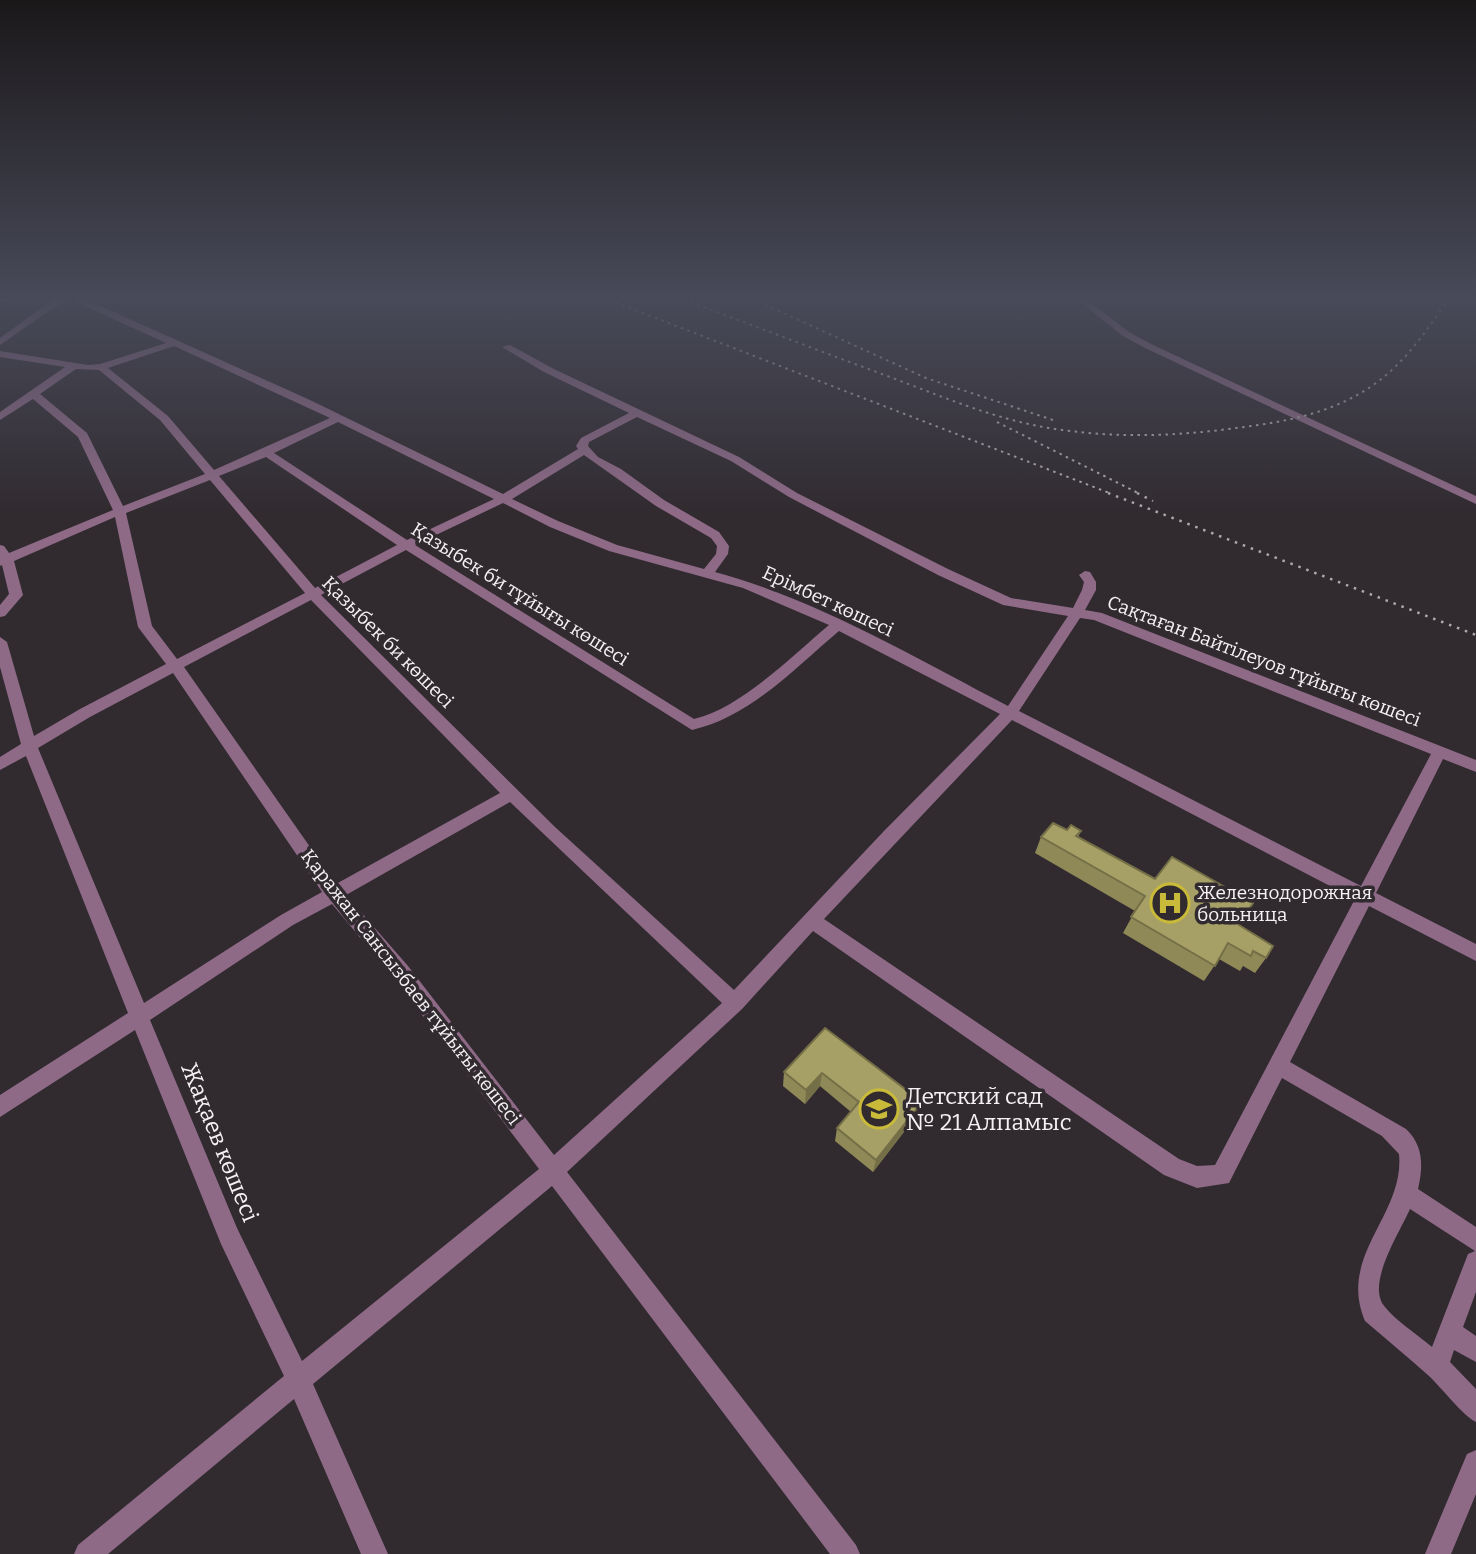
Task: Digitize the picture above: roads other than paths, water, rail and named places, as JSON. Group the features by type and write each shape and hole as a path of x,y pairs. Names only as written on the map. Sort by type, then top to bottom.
{"street":[{"path":"0,417 71,368"},
{"name":"Қазыбек би көшесі","path":"101,368 164,418 313,594 511,794 735,1003"},
{"name":"Ерімбет көшесі","path":"228,368 503,499 613,548 748,585 838,625 1476,953"},
{"name":"Сақтаған Байтілеуов тұйығы көшесі","path":"544,368 735,459 793,495 1008,602 1078,611 1146,634 1476,766"},
{"path":"1194,368 1476,500"},
{"name":"Қаражан Сансызбаев тұйығы көшесі","path":"34,394 83,435 120,511 145,627 176,667 333,893 401,972 848,1554"},
{"path":"638,412 585,440 582,446 660,503 715,535 723,546 722,554 707,573"},
{"path":"0,613 16,595 2,557 214,475 338,418"},
{"path":"0,764 85,713 406,545 503,499 584,450"},
{"name":"Қазыбек би тұйығы көшесі","path":"267,452 406,545 692,725 713,721 838,625"},
{"path":"87,1554 554,1170 735,1003 1011,712 1078,611 1089,590 1090,582 1085,575"},
{"name":"Жақаев көшесі","path":"0,642 29,745 229,1236 298,1379 375,1554"},
{"path":"811,921 1172,1167 1197,1177 1222,1175 1440,751"},
{"path":"0,1107 287,920 511,794"},
{"path":"1277,1065 1389,1129 1405,1142 1412,1159 1410,1179 1370,1272 1365,1291 1367,1302 1373,1313 1462,1391 1476,1410"},
{"path":"1404,1193 1476,1240"},
{"path":"1436,1366 1476,1262"},
{"path":"1449,1332 1476,1350"},
{"path":"1438,1554 1476,1463"}],"railway":[{"path":"784,368 1112,494"},
{"path":"864,368 953,401 1017,421 1062,430 1149,435 1214,431 1273,423 1309,414 1344,402 1376,383 1394,368"},
{"path":"903,368 926,378 1056,421"},
{"path":"997,422 1140,494"},
{"path":"1108,493 1476,635"},
{"path":"1137,493 1153,501"}],"place":[{"name":"Железнодорожная больница","path":"1170,903"},
{"name":"Детский сад № 21 Алпамыс","path":"879,1109"}]}
